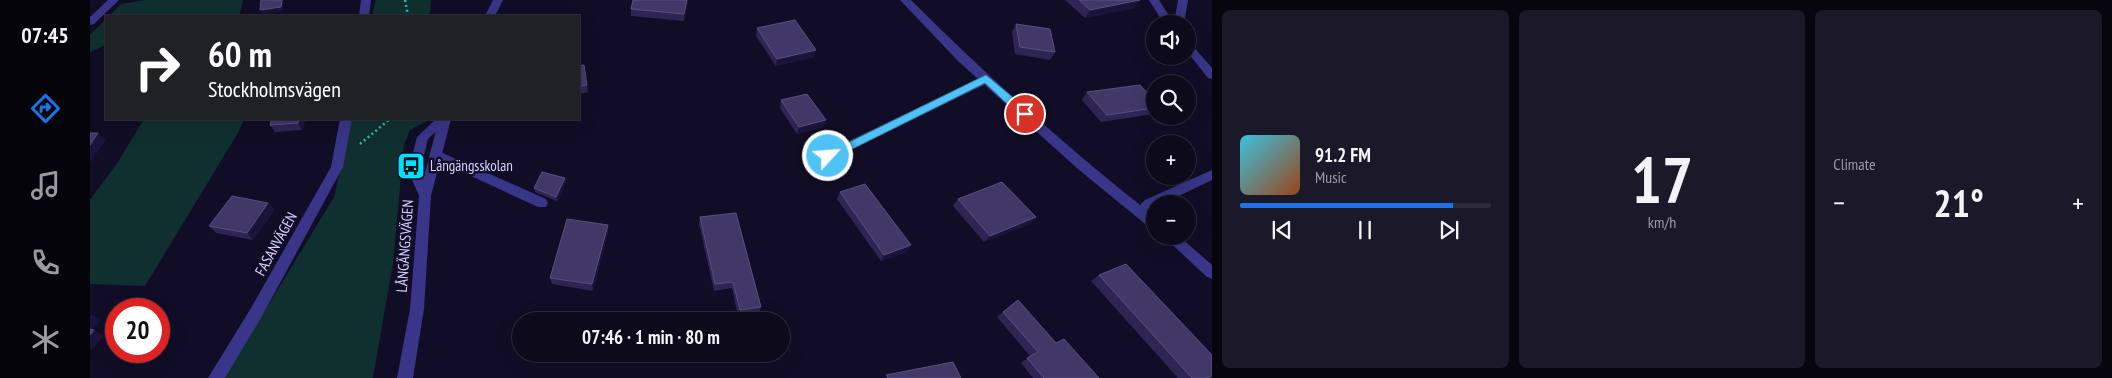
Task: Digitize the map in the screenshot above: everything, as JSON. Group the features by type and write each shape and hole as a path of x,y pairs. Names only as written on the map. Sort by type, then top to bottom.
{"street":[{"path":"90,22 114,0"},
{"path":"364,15 366,0"},
{"path":"490,15 498,0"},
{"path":"905,0 986,79 1082,166 1146,216"},
{"path":"1154,0 1163,15"},
{"path":"1180,15 1183,0"},
{"path":"1196,56 1212,75"},
{"path":"828,156 986,79"},
{"name":"FASANVÄGEN","path":"216,378 256,313 337,167 346,120"},
{"path":"425,196 414,171 423,137 443,120"},
{"name":"LÅNGÄNGSVÄGEN","path":"405,378 417,309 425,196 444,120"},
{"path":"436,155 542,203"},
{"path":"1140,211 1149,204 1212,175"},
{"path":"1179,245 1212,273"}],"path":[{"path":"405,0 408,15"}],"green space":[{"path":"146,0 243,0 239,15 110,15 121,4"},
{"path":"376,0 431,0 430,15 372,15"},
{"path":"105,20 105,45 90,52 90,35"},
{"path":"143,120 244,120 239,131 145,286 90,284 90,200 118,162"},
{"path":"352,120 429,120 410,130 404,145 393,263 373,378 224,378 334,197"}],"building":[{"path":"261,0 282,0 281,7 260,10"},
{"path":"633,0 687,0 684,14 631,9"},
{"path":"1079,0 1140,0 1090,10"},
{"path":"795,20 816,50 777,59 757,28"},
{"path":"1016,24 1050,29 1055,52 1020,47"},
{"path":"584,65 587,85 580,86 580,66"},
{"path":"1140,85 1146,91 1146,109 1107,115 1087,92"},
{"path":"807,94 826,120 799,127 781,100"},
{"path":"272,120 299,120 298,123 270,125"},
{"path":"90,133 98,133 90,145"},
{"path":"542,172 565,178 556,197 534,188"},
{"path":"1002,182 1036,217 990,236 958,199"},
{"path":"865,184 911,245 884,255 840,192"},
{"path":"232,196 268,203 247,233 209,226"},
{"path":"736,213 761,307 740,310 733,282 715,284 700,217"},
{"path":"567,219 608,225 592,284 550,278"},
{"path":"1126,264 1212,355 1212,376 1192,378 1099,275"},
{"path":"1018,300 1056,343 1064,339 1099,378 1044,378 1027,358 1038,352 1003,312"},
{"path":"953,362 961,378 888,378 886,375"}],"place":[{"name":"Långängsskolan","path":"411,166"}],"route":[{"path":"828,156 986,79 1025,114"}]}
